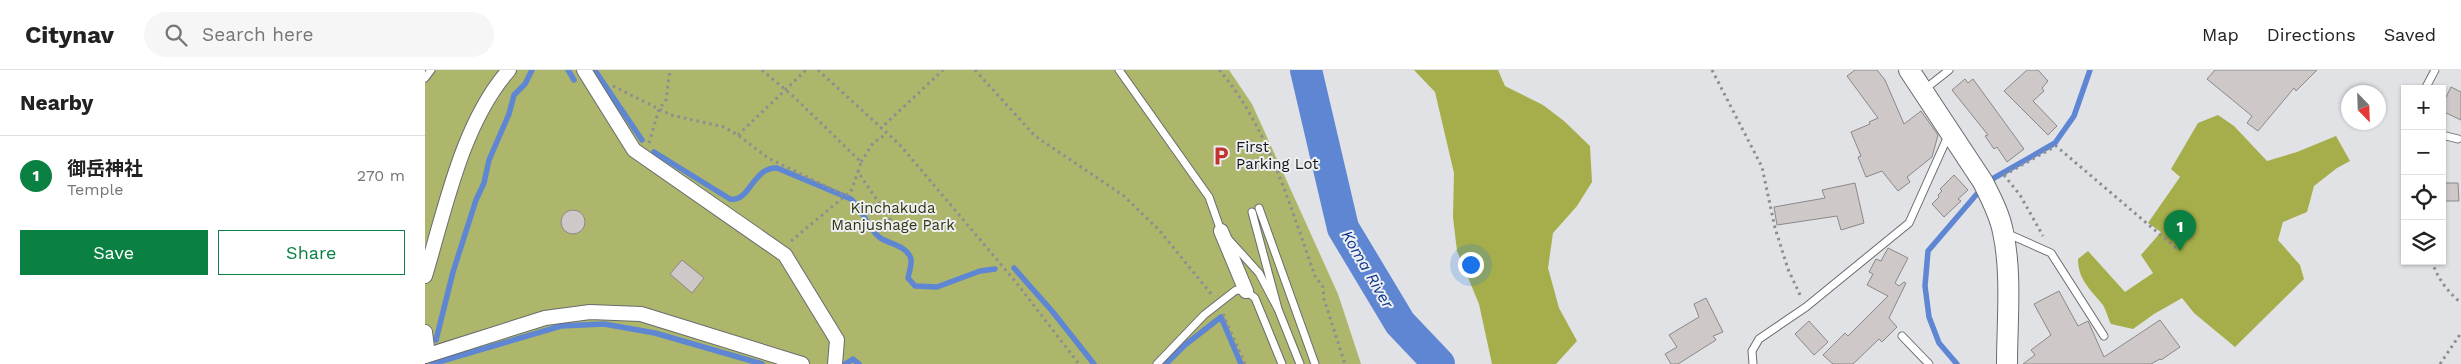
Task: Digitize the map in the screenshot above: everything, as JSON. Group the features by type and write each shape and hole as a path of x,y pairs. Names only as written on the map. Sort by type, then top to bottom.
{"street":[{"path":"425,276 465,145 499,81 509,70"},
{"path":"1909,70 1983,182 1993,202 2003,232 2007,274 2007,364"},
{"path":"585,71 634,150 785,255 837,340 835,364"},
{"path":"1221,230 1246,291"},
{"path":"425,332 426,355 545,318 590,312 641,314 802,364"}],"lane":[{"path":"425,78 431,70"},
{"path":"1119,70 1209,197 1221,230 1259,273 1278,309"},
{"path":"1923,91 1949,70"},
{"path":"2427,85 2435,70"},
{"path":"1753,364 1752,351 1759,339 1901,232 1909,223 1951,132"},
{"path":"2446,136 2458,139"},
{"path":"1259,208 1315,364"},
{"path":"1251,212 1278,309 1299,364"},
{"path":"2003,232 2051,253 2104,336"},
{"path":"1157,364 1218,303 1236,290 1246,291 1255,298 1282,364"},
{"path":"1902,336 1929,364"}],"path":[{"path":"646,158 659,109 666,100 670,70"},
{"path":"762,70 785,89 861,162"},
{"path":"738,135 806,70"},
{"path":"818,70 880,129 900,144 1015,281 1079,364"},
{"path":"880,129 943,70"},
{"path":"975,70 1035,136 1124,196 1159,230 1218,303 1245,364"},
{"path":"1219,70 1233,86 1275,165 1315,276 1323,287 1324,299 1345,364"},
{"path":"1712,70 1762,167 1775,228 1788,269 1805,306"},
{"path":"585,71 671,115 724,127 738,135 767,158 846,196"},
{"path":"780,252 851,191 861,162 873,143 886,134"},
{"path":"2051,253 2020,195 2003,174 2056,146 2177,249"},
{"path":"859,172 892,222"},
{"path":"2433,265 2435,271 2461,303"},
{"path":"2441,364 2461,333"}],"green space":[{"name":"Kinchakuda Manjushage Park","path":"425,70 1229,70 1252,104 1338,294 1361,364 425,364"},
{"path":"1414,70 1498,70 1505,86 1543,105 1564,121 1590,146 1592,182 1577,206 1553,233 1548,268 1559,308 1577,341 1556,364 1492,364 1479,304 1457,251 1453,217 1454,173 1435,92"},
{"path":"2218,115 2234,126 2267,161 2297,152 2336,136 2350,161 2337,168 2314,186 2307,212 2283,222 2278,240 2300,265 2304,279 2235,347 2194,313 2182,298 2133,329 2111,324 2103,305 2083,279 2078,259 2088,251 2125,292 2153,273 2141,255 2161,232 2148,223 2180,177 2171,169 2198,123"}],"building":[{"path":"1855,70 1877,70 1885,80 1904,124 1921,111 1938,135 1932,157 1907,177 1910,182 1898,191 1882,171 1866,177 1858,157 1861,156 1851,132 1870,124 1869,122 1878,118 1847,76"},
{"path":"2027,70 2038,70 2048,81 2042,88 2044,91 2033,101 2057,126 2048,135 2004,91"},
{"path":"2215,70 2317,70 2296,91 2294,88 2258,131 2247,123 2252,116 2207,79"},
{"path":"1965,79 1968,83 1973,79 2024,149 2007,162 1997,147 1994,149 1985,136 1988,135 1952,90"},
{"path":"2451,87 2461,92 2461,120 2446,113 2446,97"},
{"path":"1954,175 1968,190 1958,199 1961,201 1944,217 1932,204 1939,197 1938,195 1942,191 1940,189"},
{"path":"1855,183 1864,223 1841,230 1837,216 1777,225 1774,207 1825,198 1822,190"},
{"path":"2446,183 2458,183 2459,201 2446,201"},
{"path":"573,210 582,213 585,222 582,231 573,234 564,231 561,222 564,213"},
{"path":"1888,248 1908,258 1895,283 1899,286 1904,282 1906,283 1889,318 1897,327 1882,342 1879,339 1853,364 1833,364 1823,355 1845,333 1848,336 1888,296 1867,285 1873,274 1869,272 1876,259 1881,261"},
{"path":"682,260 704,278 692,293 670,274"},
{"path":"2059,291 2078,326 2088,321 2104,357 2160,320 2180,347 2161,360 2151,364 2023,364 2035,355 2031,350 2051,335 2034,304"},
{"path":"1706,298 1723,332 1713,336 1716,340 1678,364 1671,364 1665,354 1677,347 1669,335 1699,317 1694,304"},
{"path":"1809,321 1828,342 1814,355 1795,334"}],"waterway":[{"path":"436,340 453,272 476,200 484,183 489,160 509,114 514,95 525,84 532,70"},
{"path":"568,70 574,80"},
{"name":"Koma River","path":"1306,70 1343,228 1400,323 1439,364"},
{"path":"1994,178 2055,143 2074,116 2090,70"},
{"path":"593,74 596,72 642,140"},
{"path":"654,152 730,199 737,199 742,196 762,173 769,169 777,168 851,199 879,237 909,254 911,266 908,278 915,286 937,287 980,271 995,269"},
{"path":"1957,364 1939,343 1929,317 1925,286 1928,251 1976,195"},
{"path":"1014,268 1052,311 1094,364"},
{"path":"1166,364 1185,345 1221,317 1241,364"},
{"path":"432,364 561,326 604,324 655,333 762,364"},
{"path":"845,364 853,359 859,364"}],"place":[{"name":"First Parking Lot","path":"1221,156"},
{"name":"御岳神社","path":"2180,251"}]}
